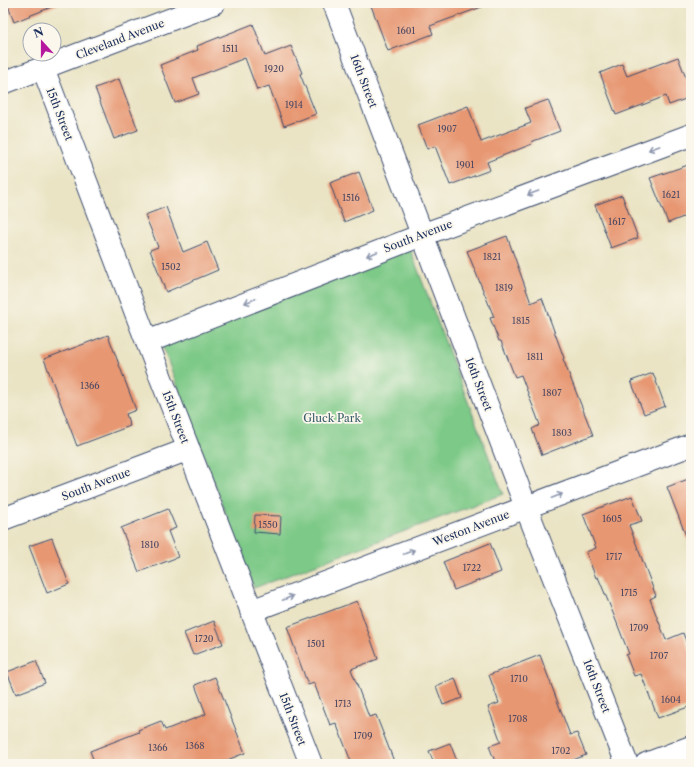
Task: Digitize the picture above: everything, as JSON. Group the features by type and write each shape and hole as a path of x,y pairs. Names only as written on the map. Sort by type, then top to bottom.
{"street":[{"name":"Cleveland Avenue","path":"3,83 214,3"},
{"name":"16th Street","path":"334,3 526,507 627,764"},
{"name":"15th Street","path":"43,68 147,342 311,764"},
{"name":"South Avenue","path":"147,342 422,235 691,135"},
{"name":"Weston Avenue","path":"251,611 691,444"},
{"name":"South Avenue","path":"3,519 189,449"},
{"path":"646,764 691,747"}],"green space":[{"name":"Gluck Park","path":"410,249 503,494 254,588 161,343"}],"building":[{"path":"7,3 58,3 59,4 14,22"},
{"path":"370,3 487,3 487,5 430,26 433,34 388,51"},
{"path":"253,24 265,56 291,46 302,73 300,74 316,114 284,126 269,86 257,90 245,58 193,78 199,94 175,103 160,65 198,50 197,46"},
{"path":"678,57 691,91 691,97 669,105 666,96 616,115 600,73 622,64 627,76"},
{"path":"119,79 138,130 114,139 95,88"},
{"path":"548,100 560,131 531,142 532,144 487,162 490,170 450,185 435,146 427,149 418,125 468,106 481,142 531,123 525,108"},
{"path":"691,164 691,214 668,223 650,178"},
{"path":"359,172 373,210 344,222 330,183"},
{"path":"622,195 638,238 611,248 595,205"},
{"path":"166,207 183,252 207,242 218,270 166,292 150,250 158,247 145,215"},
{"path":"507,236 531,303 542,298 564,358 563,359 593,435 542,455 532,429 540,425 521,375 515,377 501,341 499,341 490,318 494,317 467,251"},
{"path":"108,335 136,410 126,414 130,426 77,446 44,359"},
{"path":"653,373 665,406 644,414 631,381"},
{"path":"691,478 691,546 690,546 667,487"},
{"path":"632,496 642,521 629,525 656,596 650,599 666,640 683,633 691,654 691,706 658,718 641,674 634,676 626,655 629,654 598,577 596,578 586,552 596,548 583,514"},
{"path":"168,509 176,528 168,531 178,557 139,572 121,528"},
{"path":"255,515 281,516 280,534 254,532"},
{"path":"52,538 69,584 47,593 29,546"},
{"path":"490,543 501,572 454,590 443,562"},
{"path":"357,601 378,659 351,669 369,717 376,715 395,764 352,764 336,723 330,725 314,683 308,685 287,627"},
{"path":"214,621 223,644 193,655 184,633"},
{"path":"540,655 570,735 577,733 586,755 563,764 496,764 489,746 501,742 488,707 499,703 489,675"},
{"path":"36,661 45,683 16,694 7,672"},
{"path":"215,677 245,753 217,764 95,764 90,751 139,732 138,730 161,721 165,730 206,714 195,685"},
{"path":"455,678 462,698 443,705 436,686"},
{"path":"450,743 458,764 434,764 429,751"}]}
